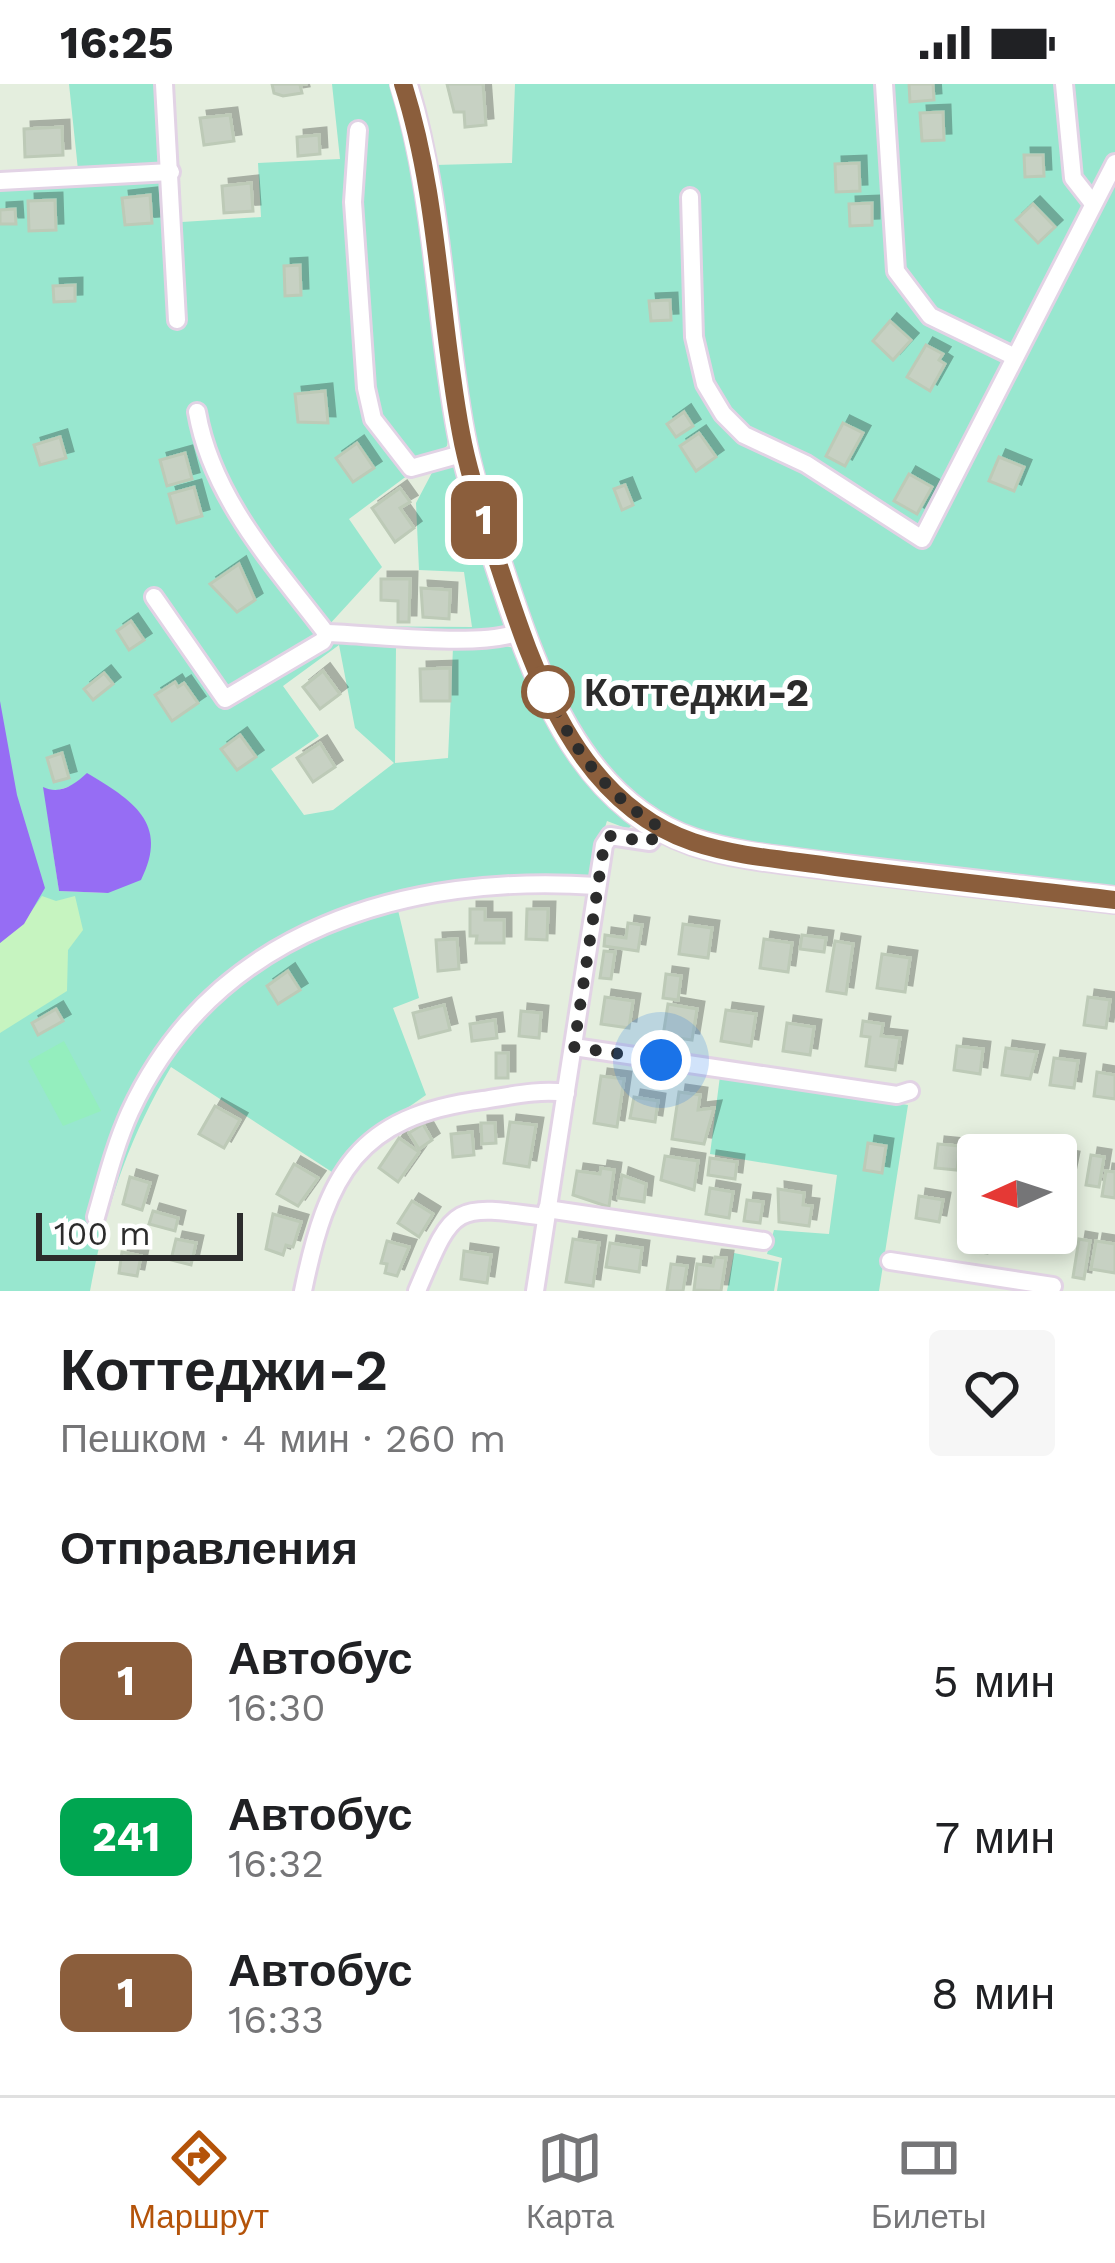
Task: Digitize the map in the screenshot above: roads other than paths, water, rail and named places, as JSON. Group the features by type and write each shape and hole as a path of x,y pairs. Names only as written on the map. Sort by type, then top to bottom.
{"main road":[{"path":"404,84 426,170 465,453 520,632 569,736 622,803 695,843 770,858 1115,901"}],"street":[{"path":"164,84 177,320"},
{"path":"884,84 896,271 931,316 1015,357"},
{"path":"1064,84 1073,178 1091,200"},
{"path":"358,130 353,202 373,419 411,468 465,453"},
{"path":"690,197 694,337 705,384 723,414 744,435 806,464 922,539 1091,200 1115,164"},
{"path":"0,181 171,172"},
{"path":"197,412 203,444 225,495 326,633"},
{"path":"154,596 225,699 323,641 326,633"},
{"path":"326,633 458,637 485,643 520,632"},
{"path":"535,1291 597,886 610,836 650,842 661,828"},
{"path":"96,1217 130,1111 161,1058 226,985 269,949 382,903 461,886 533,881 597,886"},
{"path":"574,1047 897,1094 910,1091"},
{"path":"303,1291 316,1224 362,1148 408,1114 434,1106 566,1093"},
{"path":"418,1291 444,1227 473,1208 764,1241"},
{"path":"890,1261 1053,1286"}],"place":[{"name":"Коттеджи-2","path":"548,692"}]}
